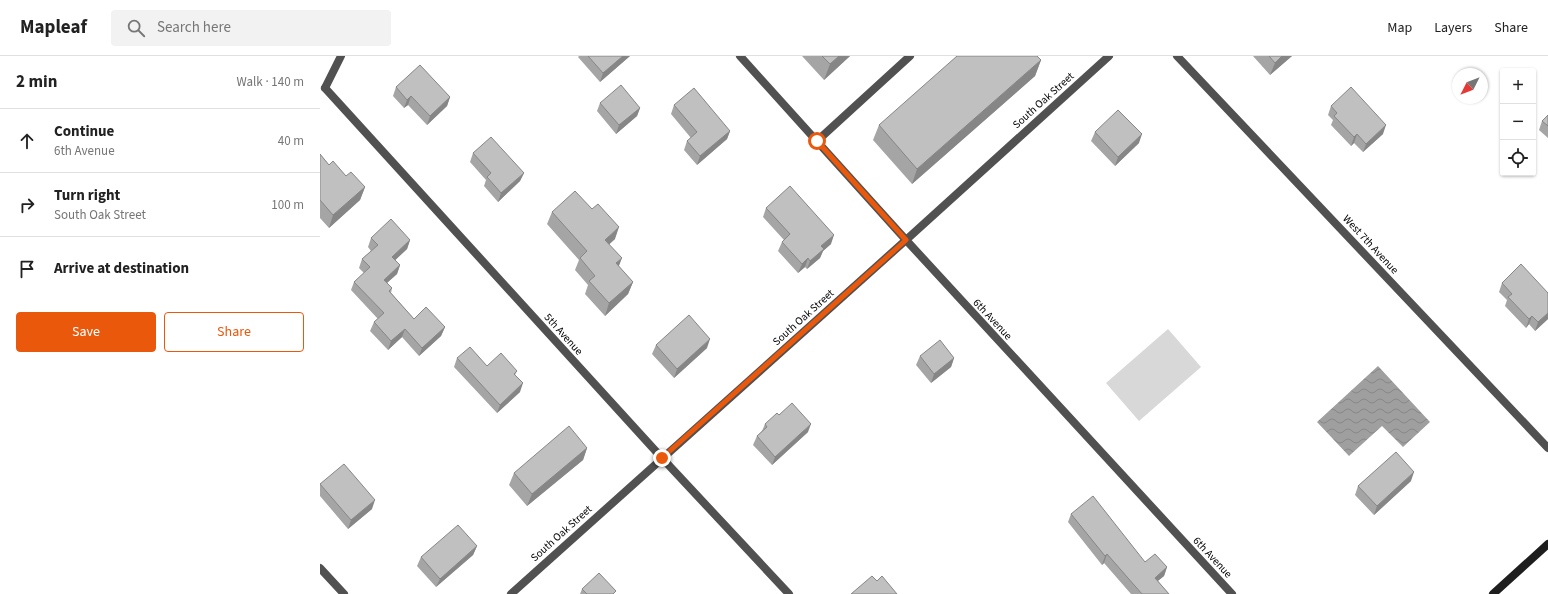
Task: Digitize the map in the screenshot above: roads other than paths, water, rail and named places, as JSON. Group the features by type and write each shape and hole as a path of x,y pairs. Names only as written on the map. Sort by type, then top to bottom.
{"street":[{"name":"5th Avenue","path":"340,56 325,88 662,458 789,594"},
{"name":"6th Avenue","path":"740,56 906,240 1232,594"},
{"path":"817,141 910,56"},
{"name":"South Oak Street","path":"511,594 1109,56"},
{"name":"West 7th Avenue","path":"1177,56 1548,448"},
{"path":"1493,594 1548,544"},
{"path":"320,568 344,594"}],"water":[{"path":"1378,366 1430,422 1403,447 1382,426 1349,456 1317,422"}]}
